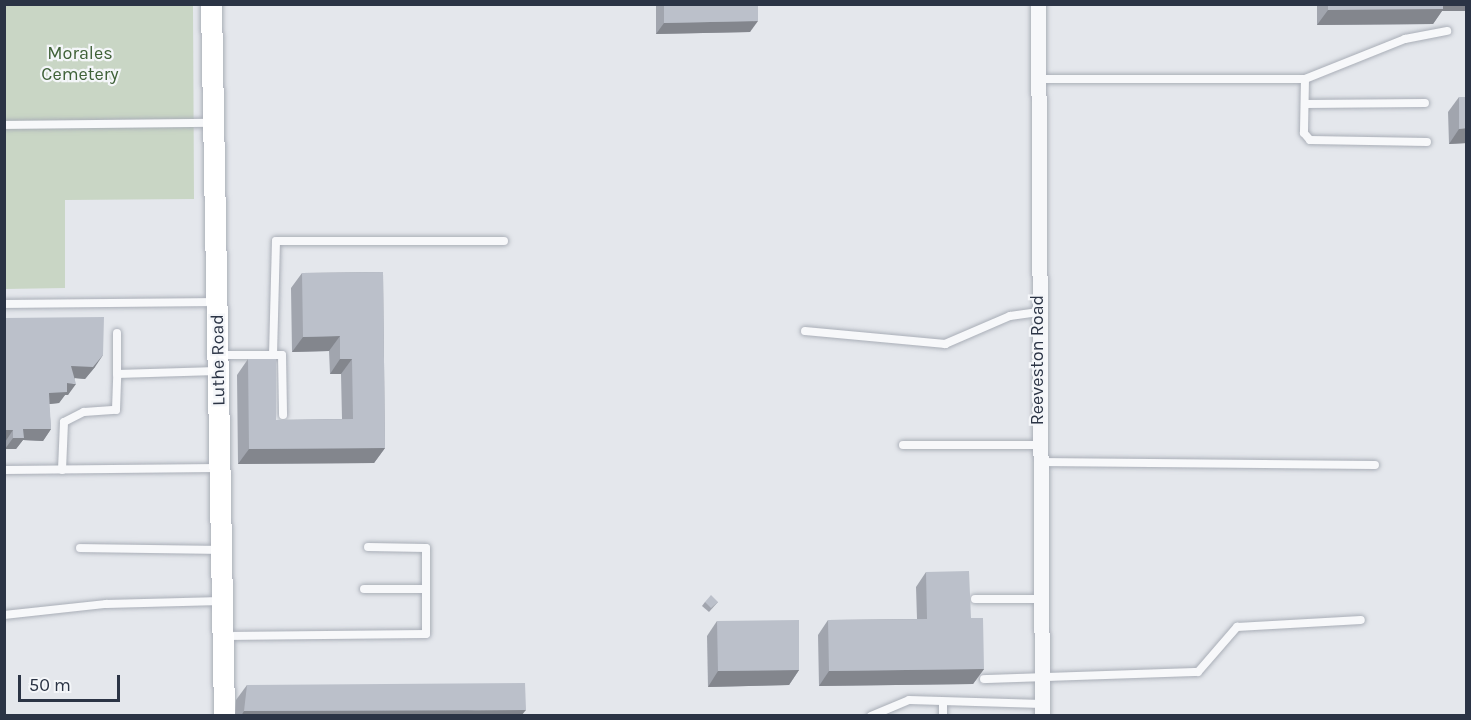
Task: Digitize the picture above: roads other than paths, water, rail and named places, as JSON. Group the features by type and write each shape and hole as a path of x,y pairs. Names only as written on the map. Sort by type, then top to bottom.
{"street":[{"name":"Luthe Road","path":"212,4 211,123 219,363 224,716"},
{"name":"Reeveston Road","path":"1038,4 1037,462 1042,710"}],"lane":[{"path":"1037,79 1305,79 1405,39 1447,31"},
{"path":"1305,79 1304,134 1310,140 1427,142"},
{"path":"1305,104 1425,103"},
{"path":"4,125 211,123"},
{"path":"273,355 276,240 504,242"},
{"path":"4,304 217,302"},
{"path":"805,331 945,344 1010,316 1037,312"},
{"path":"62,470 64,422 84,412 116,410 117,333"},
{"path":"117,374 282,355 283,415"},
{"path":"903,446 1037,446"},
{"path":"1037,462 1375,465"},
{"path":"4,470 220,468"},
{"path":"223,636 426,634 426,548 368,547"},
{"path":"80,548 222,550"},
{"path":"363,589 426,589"},
{"path":"975,599 1040,599"},
{"path":"4,615 106,604 222,601"},
{"path":"984,679 1198,672 1236,627 1361,620"},
{"path":"871,716 909,700 1042,710"},
{"path":"943,702 943,716"}],"park label":[{"name":"Morales Cemetery","path":"80,64"}]}
